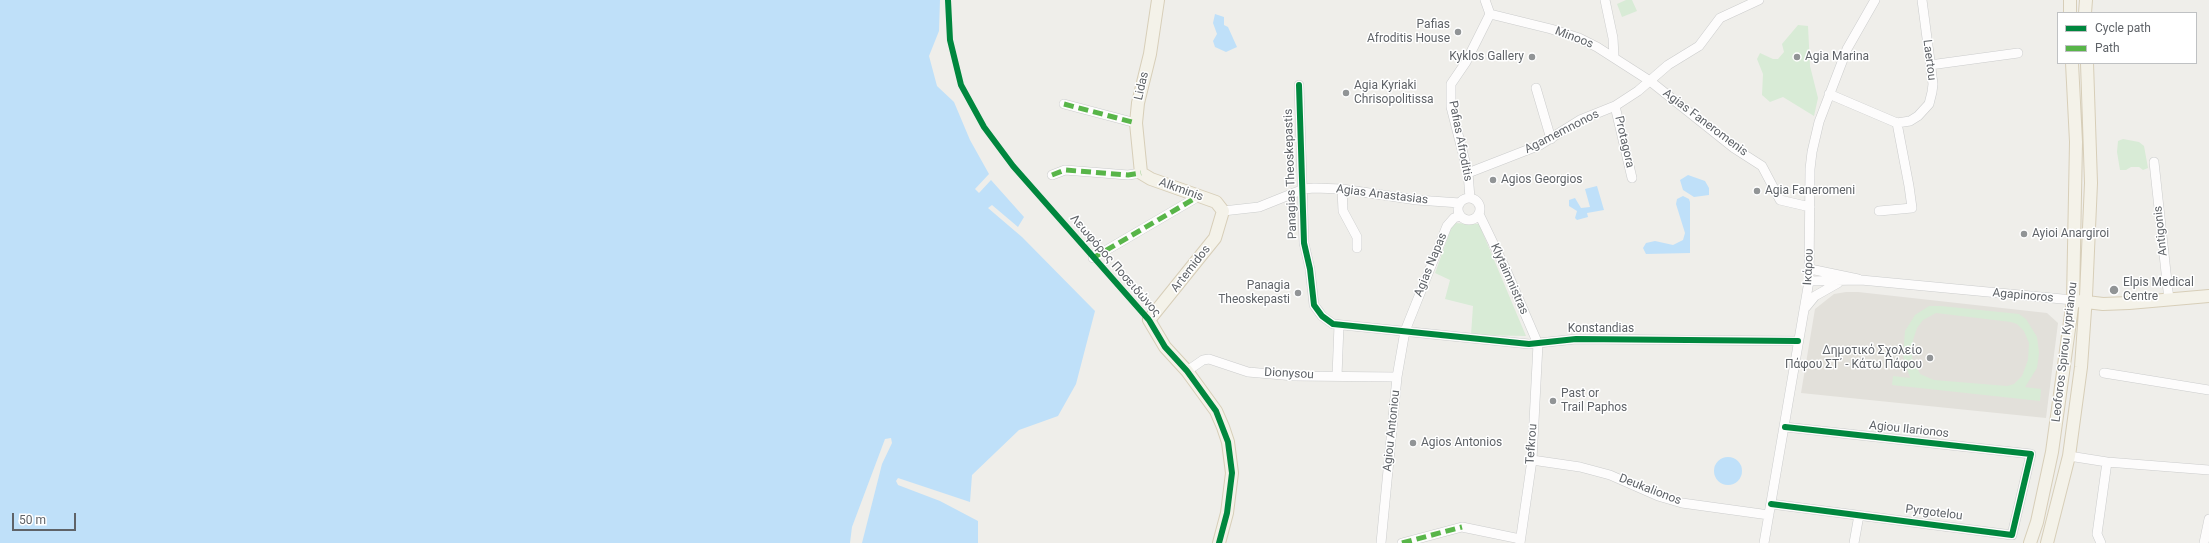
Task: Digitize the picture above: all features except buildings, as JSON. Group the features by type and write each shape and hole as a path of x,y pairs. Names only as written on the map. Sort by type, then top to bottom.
{"main road":[{"name":"Lidas","path":"1141,173 1136,123 1138,103 1150,54 1158,0"},
{"path":"2070,0 2070,12"},
{"path":"2085,12 2086,0"},
{"name":"Leoforos Spirou Kyprianou","path":"2030,543 2037,522 2052,452 2073,300 2076,162 2072,64"},
{"name":"Leoforos Spirou Kyprianou","path":"2047,543 2068,456 2081,367 2086,302 2091,183 2087,64"},
{"name":"Alkminis","path":"1141,173 1151,179 1216,202 1223,211"},
{"name":"Artemidos","path":"1149,320 1215,238 1223,211"},
{"name":"Agapinoros","path":"2073,300 2103,304 2209,296"},
{"name":"Λεωφόρος Ποσειδώνος","path":"1149,320 1166,347 1187,371 1216,411 1228,442 1231,461 1232,486 1219,543"}],"street":[{"path":"1485,0 1490,14"},
{"path":"1605,0 1613,38 1614,57"},
{"name":"Agamemnonos","path":"1468,173 1540,145 1580,120 1615,106 1650,81 1668,65 1699,46 1720,18 1759,0"},
{"name":"Ικάρου","path":"1764,543 1785,428 1809,281 1812,152 1819,122 1847,49 1875,0"},
{"name":"Laertou","path":"1897,122 1910,121 1918,116 1929,104 1933,84 1922,0"},
{"name":"Minoos","path":"1490,14 1579,38 1614,57 1650,81"},
{"name":"Pafias Afroditis","path":"1470,198 1468,173 1451,107 1451,84 1466,62 1490,14"},
{"path":"1930,65 2018,53"},
{"name":"Agias Faneromenis","path":"1650,81 1734,148 1762,166 1780,200 1810,207"},
{"name":"Panagias Theoskepastis","path":"1299,85 1304,189 1304,243 1312,280 1314,305 1322,316 1339,325 1405,331"},
{"path":"1536,88 1551,139"},
{"path":"1829,94 1897,122 1912,208 1879,211"},
{"path":"1064,104 1136,123"},
{"name":"Protagora","path":"1615,106 1632,178"},
{"name":"Antigonis","path":"2154,162 2169,300"},
{"path":"1052,175 1065,170 1128,175 1141,173"},
{"path":"1223,211 1259,207 1304,189"},
{"name":"Agias Anastasias","path":"1304,189 1342,189 1417,200 1460,203"},
{"path":"1342,189 1343,211 1357,237 1357,248"},
{"path":"1093,258 1199,196"},
{"path":"1470,198 1476,200 1479,204 1479,214 1471,220 1466,220 1460,216 1458,209 1460,203 1465,199 1470,198"},
{"name":"Klytaimnistras","path":"1479,214 1507,272 1538,344"},
{"name":"Agias Napas","path":"1409,320 1447,226 1454,218 1460,216"},
{"name":"Agapinoros","path":"1810,269 1847,275 1861,280"},
{"name":"Agapinoros","path":"1809,281 1839,282 1861,280 2073,300"},
{"path":"1804,312 1815,296 1839,282"},
{"name":"Agiou Antoniou","path":"1381,543 1398,377 1405,331 1409,320"},
{"path":"1337,376 1339,325"},
{"name":"Konstandias","path":"1405,331 1538,344 1576,339 1798,341"},
{"name":"Tefkrou","path":"1520,541 1532,460 1538,344"},
{"name":"Dionysou","path":"1187,371 1203,360 1209,359 1248,372 1294,376 1398,377"},
{"path":"2104,373 2209,390"},
{"name":"Agiou Ilarionos","path":"1785,428 2031,454"},
{"name":"Pyrgotelou","path":"1771,504 2012,535 2031,454"},
{"path":"2068,456 2107,462 2209,470"},
{"name":"Deukalionos","path":"1532,460 1580,467 1610,475 1658,496 1682,503 1769,515"},
{"path":"2101,543 2096,534 2107,462"},
{"path":"1854,543 1859,515"},
{"path":"2204,543 2209,519"},
{"path":"1402,543 1462,527 1520,541"}],"shaded area":[{"name":"Δημοτικό Σχολείο Πάφου ΣΤ΄ - Κάτω Πάφου","path":"1858,292 2047,313 2058,323 2046,418 1801,393 1815,309 1834,294"}],"green space":[{"path":"1626,0 1632,0 1637,11 1622,17 1617,4"},
{"path":"1798,25 1808,26 1810,66 1818,98 1814,116 1783,97 1770,102 1762,95 1763,74 1757,59 1760,53 1773,59 1778,59 1784,52 1782,44"},
{"path":"2123,139 2139,142 2144,146 2148,168 2143,170 2139,167 2131,167 2126,170 2120,170 2117,152 2118,141"},
{"path":"1453,223 1479,224 1526,336 1471,335 1473,306 1445,299 1450,280 1435,273"},
{"path":"1929,306 2019,314 2026,319 2037,337 2039,353 2037,368 2025,387 2041,389 2040,401 1892,385 1893,376 1910,378 1903,356 1905,331 1915,315","holes":["1936,313 2017,324 2024,331 2029,343 2028,360 2022,376 2014,384 2007,386 1934,380 1920,374 1912,358 1913,340 1917,328 1923,320"]}],"water":[{"path":"0,0 940,0 939,31 929,56 937,86 954,102 970,140 989,174 975,189 979,193 991,180 1024,217 1018,227 992,205 988,208 1022,237 1095,311 1076,384 1058,416 1019,430 972,475 970,502 898,478 896,481 898,485 940,501 978,521 978,543 0,543"},
{"path":"1215,14 1224,17 1224,25 1228,27 1237,47 1226,52 1215,47 1213,41 1217,34 1213,23"},
{"path":"1688,175 1705,181 1709,188 1709,195 1694,197 1683,190 1680,180"},
{"path":"1597,186 1604,210 1587,213 1588,217 1577,220 1575,218 1577,211 1569,206 1569,200 1575,198 1581,208 1590,207 1585,189"},
{"path":"1683,196 1689,199 1690,202 1690,253 1646,254 1643,248 1646,243 1655,241 1673,245 1683,240 1685,233 1676,204 1677,199"},
{"path":"1728,457 1738,461 1742,471 1738,481 1728,485 1718,481 1714,471 1718,461"}],"pier":[{"path":"891,438 892,443 882,464 862,543 850,543 852,527 885,439"}],"marked path":[{"path":"1064,104 1136,123"},
{"path":"1052,175 1065,170 1128,175 1141,173"},
{"path":"1093,258 1199,196"},
{"path":"1402,543 1462,527"}],"cycle path":[{"path":"948,0 950,40 961,85 984,127 1013,166 1149,320 1165,347 1187,371 1216,411 1228,442 1232,473 1227,513 1219,543"},
{"path":"1299,85 1304,243 1310,269 1314,305 1322,316 1333,324 1529,344 1576,339 1798,341"},
{"path":"1771,504 2012,535 2031,454 1785,427"}],"place":[{"name":"Pafias Afroditis House","path":"1458,32"},
{"name":"Kyklos Gallery","path":"1532,57"},
{"name":"Agia Marina","path":"1797,57"},
{"name":"Agia Kyriaki Chrisopolitissa","path":"1346,93"},
{"name":"Agios Georgios","path":"1493,180"},
{"name":"Agia Faneromeni","path":"1757,191"},
{"name":"Ayioi Anargiroi","path":"2024,234"},
{"name":"Elpis Medical Centre","path":"2114,290"},
{"name":"Panagia Theoskepasti","path":"1298,293"},
{"name":"Δημοτικό Σχολείο Πάφου ΣΤ΄ - Κάτω Πάφου","path":"1930,358"},
{"name":"Past or Trail Paphos","path":"1553,401"},
{"name":"Agios Antonios","path":"1413,443"}]}
